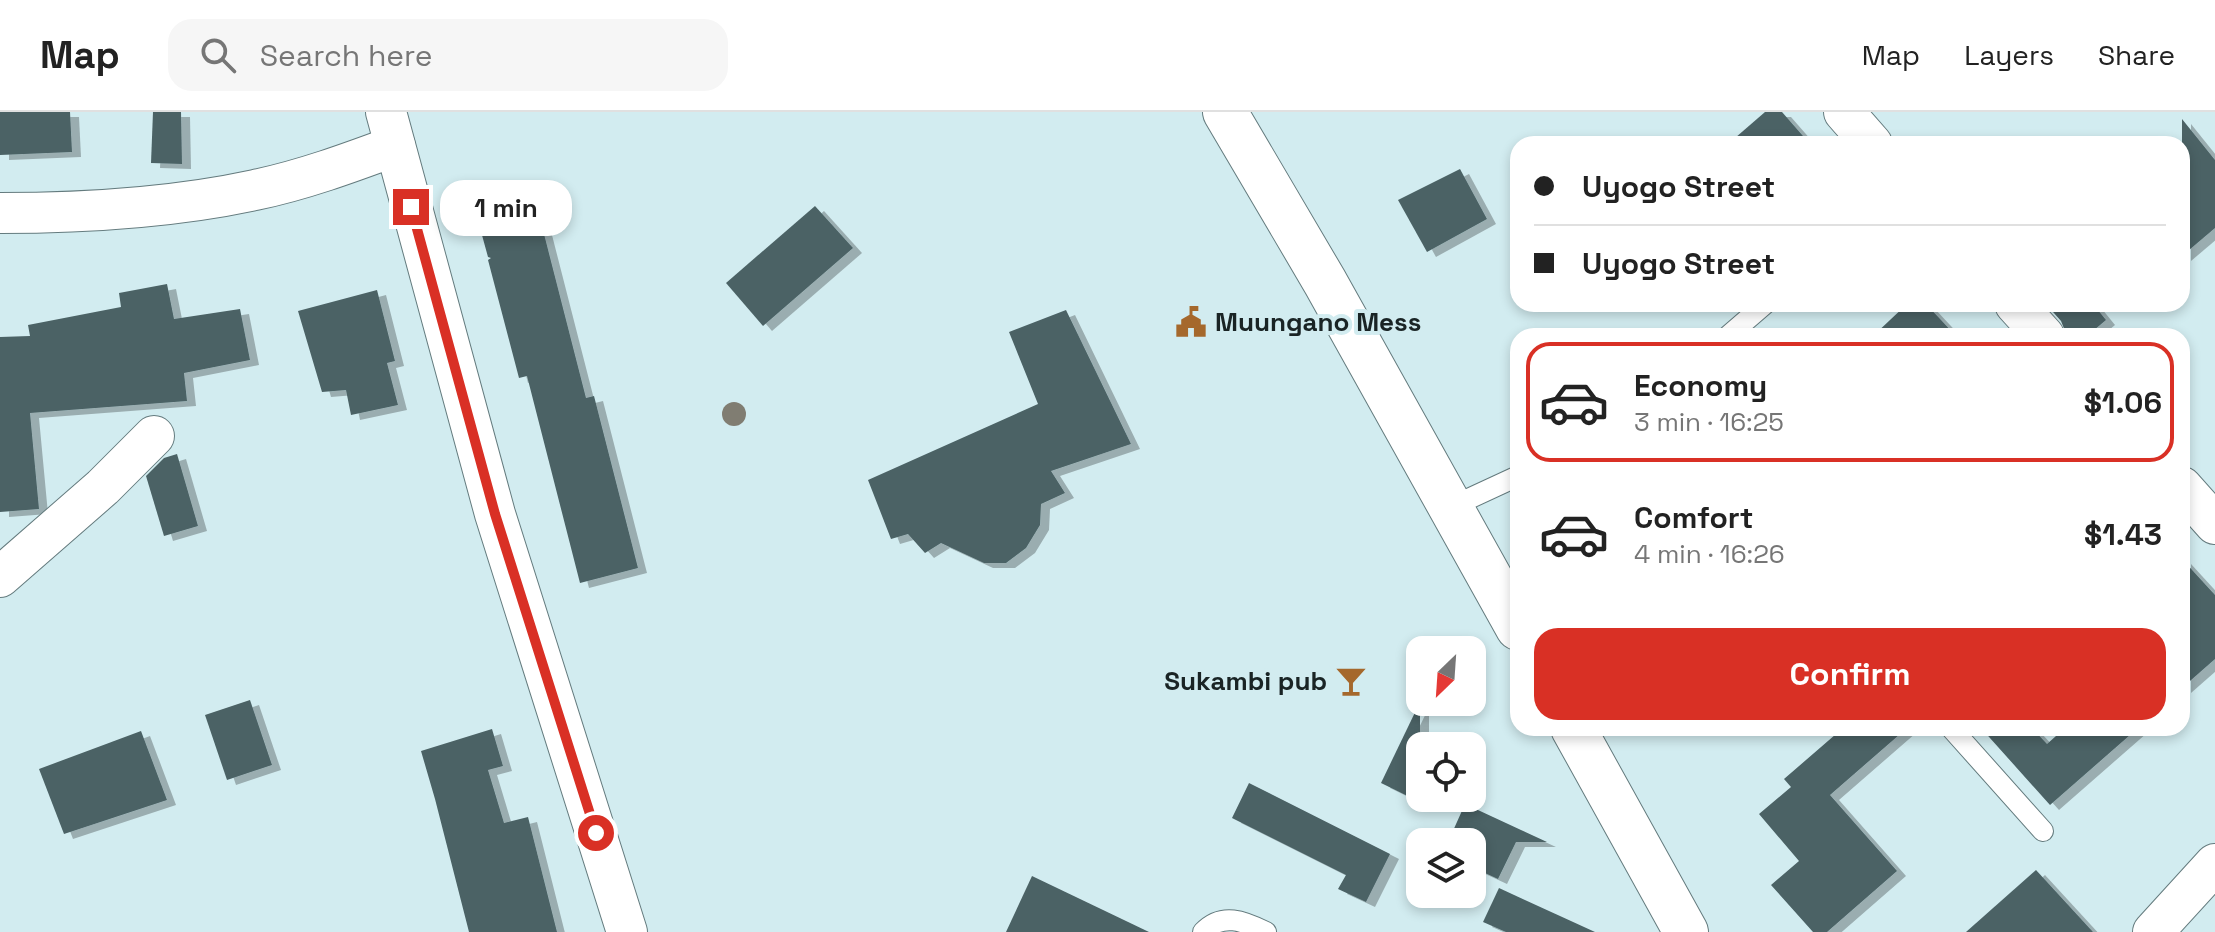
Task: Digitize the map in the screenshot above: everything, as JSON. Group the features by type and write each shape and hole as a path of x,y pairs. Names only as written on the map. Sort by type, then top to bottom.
{"main road":[{"path":"1225,112 1510,614"},
{"path":"1577,736 1686,932"}],"street":[{"path":"1844,112 1865,136"},
{"path":"0,213 161,205 255,190 328,171 390,129 495,514 627,932"},
{"path":"2022,312 2037,328"},
{"path":"0,577 103,487 154,436"},
{"path":"2190,496 2215,524"},
{"path":"2153,932 2215,864"}],"lane":[{"path":"1737,328 1756,312"},
{"path":"1451,507 1510,480"},
{"path":"1958,736 2043,831"},
{"path":"1203,932 1218,920 1235,920 1256,930"}],"building":[{"path":"0,112 70,112 72,152 0,155"},
{"path":"153,112 181,112 182,164 151,163"},
{"path":"1765,112 1782,112 1803,136 1737,136"},
{"path":"2182,119 2215,160 2215,228 2190,249 2190,136 2182,136"},
{"path":"1460,169 1487,219 1427,252 1398,200"},
{"path":"533,191 586,398 594,396 638,568 580,583 527,376 519,378 488,260 491,258 488,257 474,206"},
{"path":"815,206 853,248 763,326 726,283"},
{"path":"167,284 174,319 240,309 250,360 184,373 187,401 30,413 39,509 0,512 0,337 30,336 28,325 121,307 119,293"},
{"path":"377,290 395,361 387,363 398,405 351,415 346,390 322,392 298,311"},
{"path":"1066,310 1131,444 1051,471 1065,493 1041,504 1040,525 1026,548 1006,563 984,563 941,543 925,553 908,534 891,539 868,480 1038,404 1009,332"},
{"path":"1898,312 1934,312 1948,328 1882,328"},
{"path":"2053,312 2100,312 2106,320 2096,328 2064,328"},
{"path":"177,454 198,526 164,536 146,476 164,458"},
{"path":"2190,568 2215,595 2215,659 2190,681"},
{"path":"250,700 272,765 227,780 205,715"},
{"path":"1413,716 1420,716 1420,732 1406,732 1406,795 1381,783"},
{"path":"492,729 503,766 488,770 504,823 528,817 557,932 469,932 421,751"},
{"path":"141,731 167,800 64,834 39,769"},
{"path":"1834,736 1898,736 1830,795 1897,871 1827,932 1813,932 1771,885 1799,861 1759,814 1791,787 1784,779"},
{"path":"1988,736 2040,736 2047,744 2056,736 2129,736 2050,805"},
{"path":"1249,783 1390,854 1366,902 1338,889 1346,875 1232,818"},
{"path":"1461,812 1482,812 1547,842 1516,842 1498,879 1486,873 1486,828 1454,828"},
{"path":"2036,870 2093,932 1966,932"},
{"path":"1032,876 1149,932 1006,932"},
{"path":"1499,888 1595,932 1506,932 1483,922"}],"place":[{"name":"Muungano Mess","path":"1191,322"},
{"name":"Sukambi pub","path":"1351,681"}],"route":[{"path":"411,207 495,514 596,833"}]}
